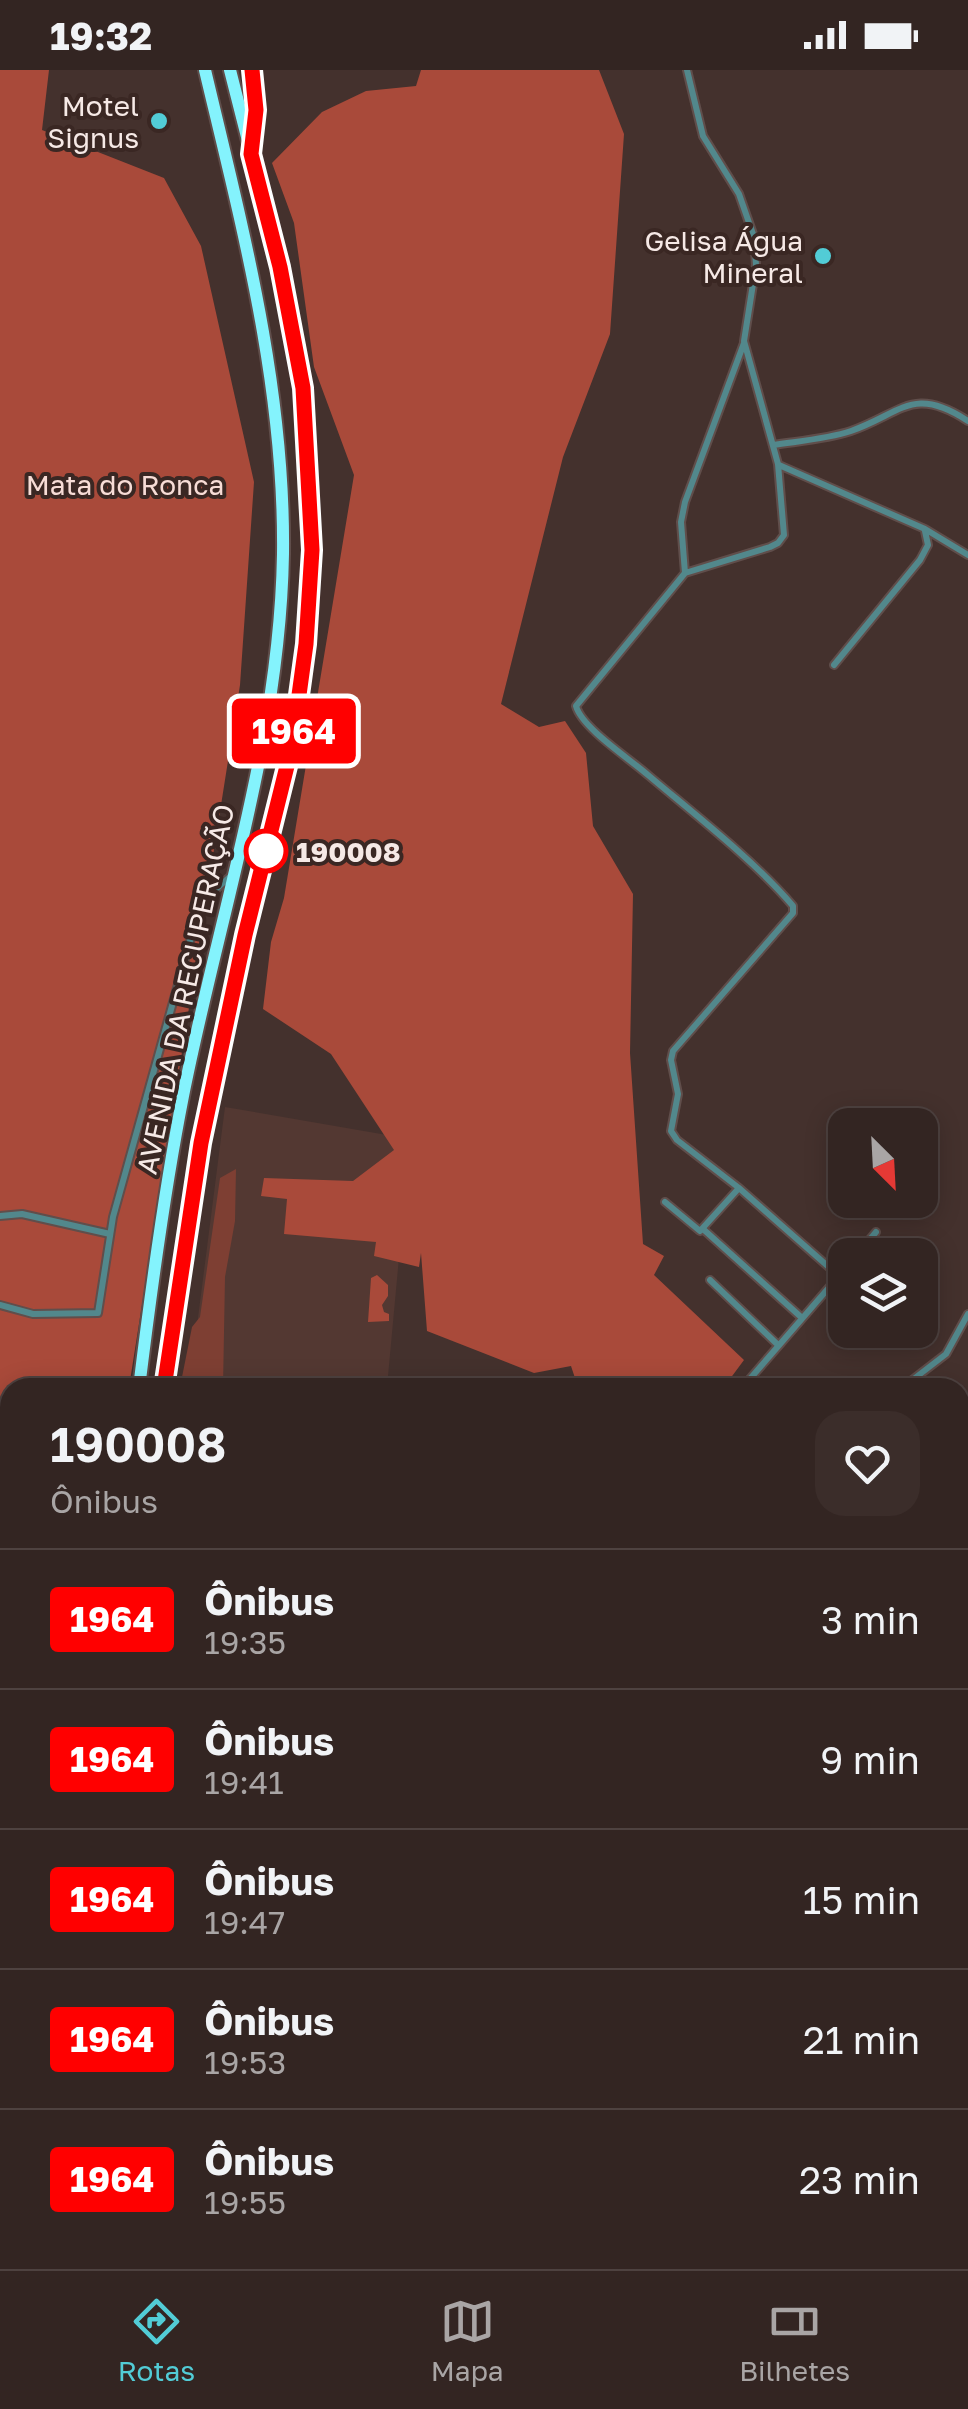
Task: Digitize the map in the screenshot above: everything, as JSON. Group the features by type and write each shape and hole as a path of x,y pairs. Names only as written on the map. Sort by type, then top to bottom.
{"highway":[{"name":"AVENIDA DA RECUPERAÇÃO","path":"141,1378 183,1096 260,763 277,652 282,516 276,414 266,336 204,70"},
{"path":"166,1378 203,1132 294,733 312,564 308,456 297,345 230,70"},
{"path":"251,154 256,110 252,70"}],"street":[{"path":"685,573 681,522 684,502 744,342 756,265 754,236 739,194 703,136 688,70"},
{"path":"744,342 778,464 784,535 778,543 685,573 580,699 577,712 791,903 794,910 787,921 672,1051 678,1094 671,1131 828,1261"},
{"path":"773,445 846,433 894,409 916,404 944,407 968,421"},
{"path":"778,464 925,530 968,555"},
{"path":"834,665 920,560 928,545 925,530"},
{"path":"0,1305 33,1314 98,1312 110,1234 200,902 234,874"},
{"path":"702,1230 739,1188"},
{"path":"664,1202 801,1317"},
{"path":"0,1216 22,1214 110,1234"},
{"path":"871,1238 876,1232"},
{"path":"710,1280 776,1344"},
{"path":"750,1378 828,1287"},
{"path":"915,1378 946,1354 968,1314"}],"shaded area":[{"path":"225,1107 410,1139 388,1378 190,1378"},
{"path":"236,1169 235,1221 225,1277 223,1378 182,1378 192,1327 200,1317 220,1178"}],"green space":[{"name":"Mata do Ronca","path":"0,70 49,70 42,130 164,178 201,246 254,482 240,685 130,1378 0,1378"},
{"path":"421,70 599,70 624,134 610,334 563,457 501,704 539,727 565,721 586,753 593,826 633,894 630,1053 643,1244 664,1256 654,1275 744,1360 731,1378 575,1378 571,1366 534,1373 427,1331 421,1253 419,1267 374,1256 376,1242 284,1234 287,1199 261,1196 264,1178 353,1181 394,1150 331,1054 263,1009 271,942 284,898 354,475 314,367 294,223 272,163 322,112 366,91 416,86"},
{"path":"377,1275 388,1285 388,1296 382,1305 389,1321 368,1322 371,1278"}],"bus line":[{"name":"1964","path":"165,1378 201,1143 245,935 292,746 306,644 312,550 303,388 280,267 251,154 256,110 252,70"}],"place":[{"name":"Motel Signus","path":"159,121"},
{"name":"Gelisa Água Mineral","path":"823,256"},
{"name":"190008","path":"266,851"}]}
